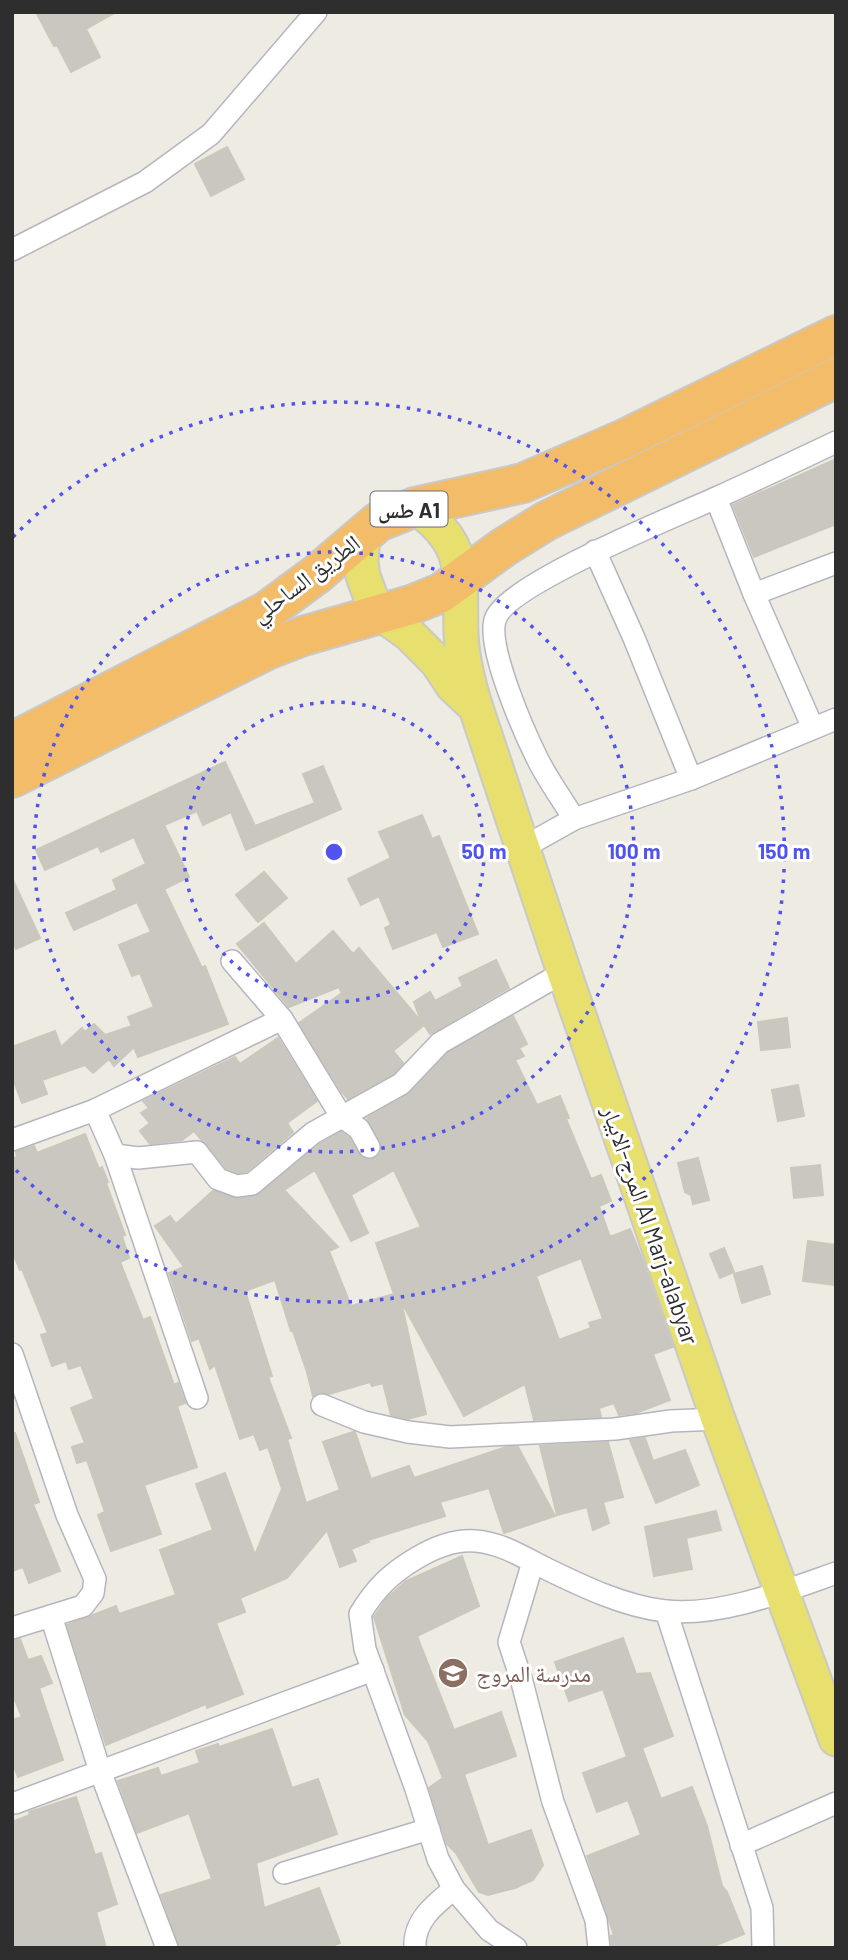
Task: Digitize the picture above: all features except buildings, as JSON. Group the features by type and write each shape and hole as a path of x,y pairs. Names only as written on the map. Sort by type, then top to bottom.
{"highway":[{"name":"الطريق الساحلي","path":"12,742 267,611 317,574 378,522 415,507 523,482 622,440 836,335"},
{"path":"12,778 268,650 303,636 381,614 441,593 504,547 546,521 836,377"}],"main road":[{"name":"المرج-الابيار Al Marj-alabyar","path":"415,507 429,517 450,541 460,566 461,633 466,674 476,708 718,1419 836,1739"},
{"name":"المرج-الابيار Al Marj-alabyar","path":"363,534 363,576 370,596 381,614 409,634 437,662 453,686 476,708"}],"street":[{"path":"12,250 145,182 211,134 316,12"},
{"path":"574,819 538,761 497,660 493,634 495,618 501,608 595,551 836,442"},
{"path":"716,498 754,594 813,728"},
{"path":"595,551 634,638 691,779"},
{"path":"754,594 836,563"},
{"path":"524,848 574,819 691,779 836,719"},
{"path":"232,961 282,1019 341,1116 359,1129 369,1147"},
{"path":"115,1155 138,1158 197,1152 218,1179 237,1186 252,1184 313,1133 401,1084 440,1044 564,972"},
{"path":"12,1140 94,1110 282,1019"},
{"path":"94,1110 115,1155 197,1398"},
{"path":"12,1354 67,1515 95,1579 93,1593 83,1605 12,1628"},
{"path":"322,1405 364,1422 408,1432 450,1437 615,1429 671,1421 718,1419"},
{"path":"516,1948 489,1930 454,1889 438,1858 373,1670 360,1627 360,1614 392,1573 423,1554 453,1542 476,1541 501,1546 620,1600 666,1611 720,1608 836,1573"},
{"path":"533,1562 509,1642 553,1802 596,1920 599,1948"},
{"path":"666,1611 762,1908 763,1948"},
{"path":"51,1616 100,1771 167,1948"},
{"path":"15,1804 373,1670"},
{"path":"741,1845 836,1803"},
{"path":"284,1873 429,1829"},
{"path":"415,1948 414,1939 427,1910 454,1889"}],"place":[{"name":"مدرسة المروج","path":"453,1673"}]}
